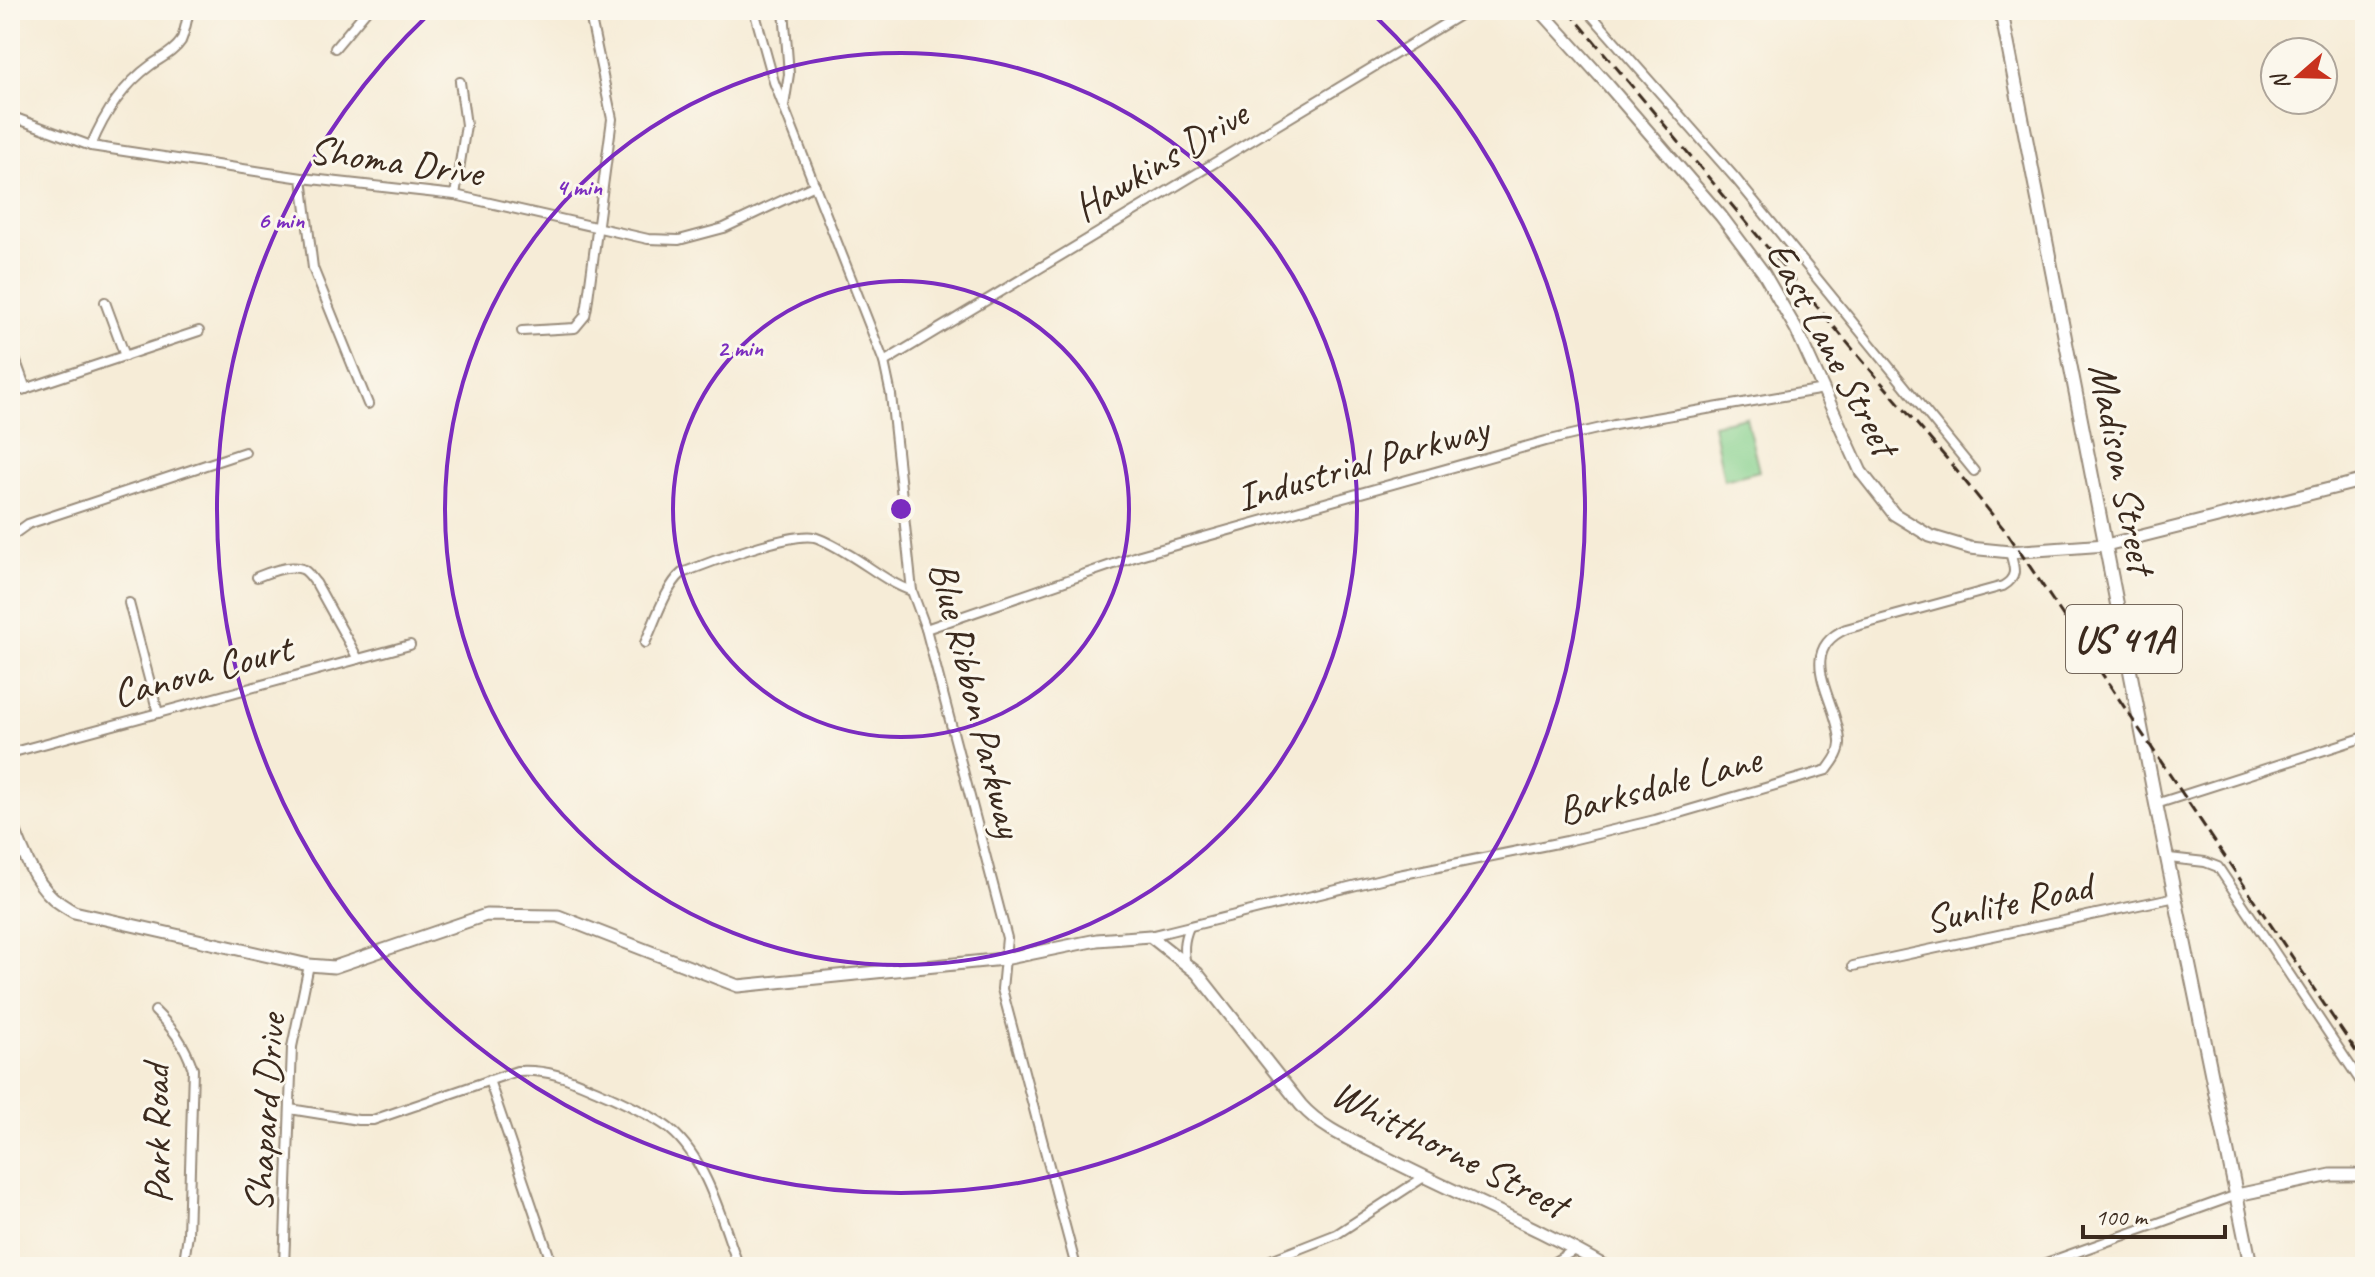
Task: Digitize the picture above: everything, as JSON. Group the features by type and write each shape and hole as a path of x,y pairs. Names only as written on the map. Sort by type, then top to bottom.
{"main road":[{"name":"Madison Street","path":"2001,10 2156,804 2251,1267"}],"street":[{"path":"91,146 115,99 148,66 181,41 189,10"},
{"path":"335,48 367,10"},
{"path":"522,331 566,330 578,325 585,316 612,119 589,10"},
{"name":"Blue Ribbon Parkway","path":"754,10 774,82 884,362 891,395 912,591 926,629 1007,938 1002,989 1076,1267"},
{"name":"Blue Ribbon Parkway","path":"784,10 789,74 784,106"},
{"name":"Hawkins Drive","path":"884,362 1468,10"},
{"name":"East Lane Street","path":"1540,10 1738,238 1763,272 1796,329 1861,472 1894,514 1930,536 1970,548 2010,552 2106,545 2365,480"},
{"path":"1587,10 1736,179 1974,471"},
{"path":"455,195 466,125 460,82"},
{"name":"Shoma Drive","path":"10,116 91,146 302,178 455,195 648,239 679,240 724,228 815,185"},
{"path":"302,178 313,268 368,404"},
{"path":"105,302 125,356"},
{"path":"10,394 199,331"},
{"path":"10,345 26,389"},
{"name":"Industrial Parkway","path":"926,629 1140,555 1546,441 1614,425 1824,389"},
{"path":"10,537 28,524 245,452"},
{"path":"645,643 677,576 758,547 800,537 814,537 897,586 912,591"},
{"name":"Barksdale Lane","path":"1150,936 1389,877 1655,820 1827,770 1835,759 1840,743 1819,667 1824,644 1831,635 2003,586 2012,581 2015,573 2010,552"},
{"path":"257,577 295,568 308,573 358,659"},
{"path":"129,603 158,713"},
{"name":"Canova Court","path":"10,753 410,645"},
{"path":"2156,804 2365,737"},
{"path":"10,818 42,886 54,899 74,912 309,965 334,967 486,915 558,916 738,986 1004,959 1097,940 1150,936"},
{"path":"2169,858 2205,862 2218,867 2365,1088"},
{"name":"Sunlite Road","path":"1853,966 2176,897"},
{"path":"1186,965 1184,937 1189,927"},
{"name":"Whitthorne Street","path":"1150,936 1197,973 1310,1116 1424,1177 1576,1249 1606,1267"},
{"name":"Shapard Drive","path":"284,1267 292,1047 309,965"},
{"name":"Park Road","path":"155,1011 186,1047 193,1069 188,1235 183,1267"},
{"path":"290,1109 373,1120 517,1071 558,1074 608,1095 670,1128 699,1166 739,1267"},
{"path":"489,1080 553,1267"},
{"path":"2035,1267 2237,1195 2331,1175 2365,1175"},
{"path":"1256,1267 1337,1234 1424,1177"},
{"path":"1546,1267 1576,1249"}],"green space":[{"path":"1746,417 1759,471 1724,480 1713,424"}],"railway":[{"path":"1568,10 2008,534 2365,1065"}]}
